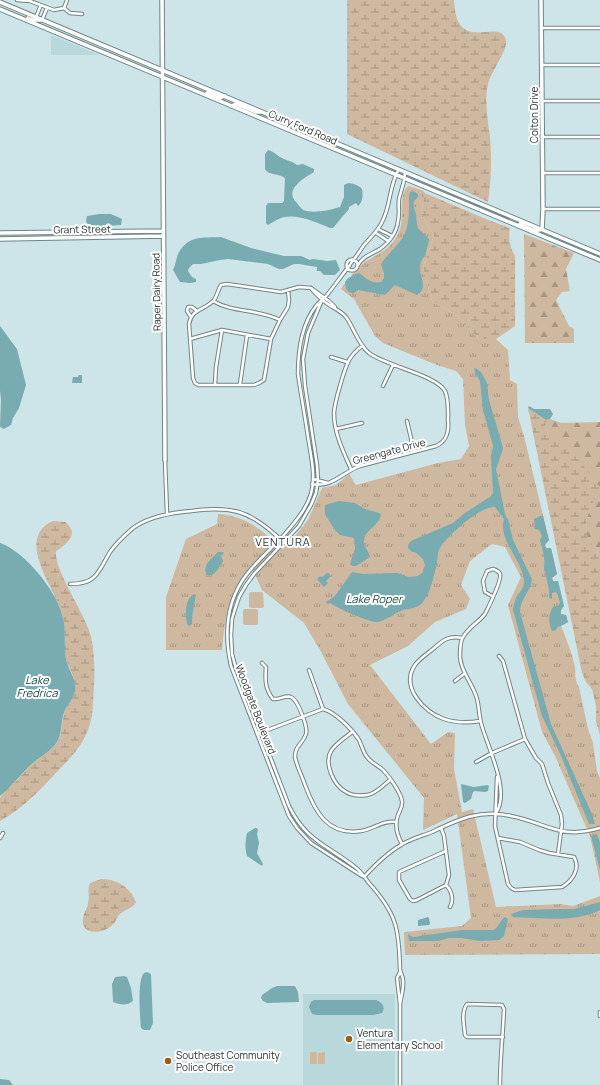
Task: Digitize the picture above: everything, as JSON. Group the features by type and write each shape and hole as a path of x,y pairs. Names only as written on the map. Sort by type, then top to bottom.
{"main road":[{"name":"Raper Dairy Road","path":"162,0 166,460"},
{"name":"Colton Drive","path":"541,0 543,173 542,229"},
{"name":"Curry Ford Road","path":"0,2 600,254"},
{"name":"Curry Ford Road","path":"0,9 600,260"},
{"path":"8,12 33,20 42,20"},
{"path":"41,26 47,24 66,32 84,37"},
{"path":"74,39 97,46 100,44"},
{"path":"187,87 220,98 225,96"},
{"path":"231,106 236,104 256,112 264,113"},
{"path":"472,207 480,208 533,230 542,229"},
{"name":"Grant Street","path":"0,233 163,231"},
{"path":"543,237 547,234 596,254 600,254"},
{"name":"Grant Street","path":"0,239 163,236"}],"street":[{"path":"17,0 30,1 54,10 64,8"},
{"path":"64,8 67,0"},
{"path":"36,17 41,6"},
{"path":"42,20 47,8"},
{"path":"64,8 70,13 82,14"},
{"path":"542,28 600,28"},
{"path":"542,65 600,65"},
{"path":"542,101 600,101"},
{"path":"307,138 309,132"},
{"path":"542,137 600,136"},
{"name":"Woodgate Boulevard","path":"399,169 392,183 387,210 376,233 324,299 308,332 303,359 305,386 318,480 312,505 299,526 254,574 239,597 232,619 231,636 232,654 236,667 293,814 301,826 315,840 358,869 389,908 394,919 400,946 400,971 403,982 400,1004"},
{"path":"358,265 354,259 348,261 350,266 356,270 362,258 380,249 392,236 398,221 400,198 405,179 405,172"},
{"path":"543,173 600,173"},
{"path":"543,209 600,209"},
{"path":"378,229 392,236"},
{"path":"19,233 20,238"},
{"path":"376,233 388,241"},
{"path":"288,290 288,307 271,339 264,380 254,385 198,385 194,381 189,324 191,317 196,311 213,301 221,285 224,284 274,291 311,288 346,317 362,346 375,357 393,365 383,386"},
{"name":"Woodgate Boulevard","path":"324,299 315,306 303,332 298,361 299,380 312,461 313,479 308,501 301,514 247,574 234,597 229,610 227,622 227,644 231,666 291,820 311,843 355,873 364,877"},
{"path":"213,301 224,307 270,315 280,320"},
{"path":"191,317 187,311 188,307 192,307 196,311"},
{"path":"190,339 222,330 271,339"},
{"path":"215,384 222,330"},
{"path":"240,384 247,335"},
{"path":"351,469 339,441 334,412 347,362 351,355 362,346"},
{"path":"330,357 347,362"},
{"name":"Greengate Drive","path":"312,484 329,484 351,469 441,444 448,435 447,398 443,388 433,381 393,365"},
{"path":"407,421 414,451"},
{"path":"336,429 362,424"},
{"path":"308,439 313,438"},
{"name":"Raper Dairy Road","path":"166,460 167,513"},
{"path":"313,479 329,484"},
{"path":"70,584 79,584 94,577 115,545 133,528 167,513 214,508 238,511 262,522 284,543"},
{"path":"492,596 485,592 483,581 487,571 493,569 497,570 500,575 500,580 484,614 462,638 460,660 464,674 477,699 480,721 492,753 500,788 500,808 496,813 495,826 508,884 515,890 562,887 567,884 576,872 577,864 574,857 539,850 520,842 498,838"},
{"path":"462,638 452,637 444,640 414,665 410,682 416,697 427,710 434,715 454,722 464,723 480,721"},
{"path":"499,656 503,661 525,739 544,769 561,815 562,824 558,854"},
{"path":"262,663 266,667 266,687 272,699 284,697 293,698 296,701 303,717 307,729 306,735 298,745 295,751 295,756 311,800 323,819 338,829 351,832 369,829 384,822 396,822"},
{"path":"231,666 236,667 233,671"},
{"path":"309,670 322,709"},
{"path":"455,681 464,674"},
{"path":"257,734 322,709 333,713 352,732 358,740 366,757 383,770 400,793 402,808 396,822 396,831 402,844"},
{"path":"250,716 254,714"},
{"path":"251,719 256,718"},
{"path":"352,732 335,745 329,756 329,762 336,783 346,792 353,795 368,795 390,780"},
{"path":"476,762 492,753 525,739"},
{"path":"364,877 375,865 402,844 464,817 496,813 522,818 544,827 576,833 600,828"},
{"path":"289,816 293,814"},
{"path":"291,820 295,817"},
{"path":"441,828 444,836 446,851 449,875 446,885 413,901 410,899 399,880 400,872 446,851"},
{"path":"0,838 3,833"},
{"path":"337,861 340,856"},
{"path":"446,885 452,896 453,902 450,907"},
{"name":"Woodgate Boulevard","path":"400,971 397,978 400,1004 400,1085"},
{"path":"500,1085 500,1055 503,1045 504,1009 502,1004 467,1004 464,1010 465,1035 469,1037 503,1037"}],"shaded area":[{"path":"51,35 100,55 51,55"},
{"name":"Ventura Elementary School","path":"303,994 395,994 395,1085 303,1085"}],"green space":[{"path":"347,0 454,0 457,17 462,27 469,31 495,32 502,34 506,40 505,49 490,79 487,91 486,104 491,163 488,202 347,134"},
{"path":"408,186 422,190 425,193 421,213 434,235 423,268 432,301 456,315 479,339 496,339 508,350 510,380 517,384 518,417 549,540 545,545 546,548 551,548 557,574 552,578 553,581 558,581 564,606 561,610 561,614 566,615 568,622 561,626 574,663 576,681 579,687 588,729 593,743 597,771 600,778 600,882 590,836 555,756 542,732 508,605 521,577 505,547 492,544 470,561 461,585 470,599 466,609 435,622 408,646 370,665 431,744 448,732 455,733 454,769 462,812 473,809 496,907 561,904 573,906 600,896 600,954 405,955 404,932 462,926 471,918 457,814 423,830 424,798 348,704 304,623 262,590 251,566 237,586 229,606 226,616 222,650 166,650 166,597 186,539 217,524 218,514 229,515 246,521 283,549 308,520 322,488 336,485 349,474 356,485 438,463 461,459 469,446 465,425 463,379 456,371 437,365 383,343 375,336 354,299 341,289 361,266 386,249 397,236 400,230 404,192"},
{"path":"425,193 510,228 510,243 515,256 515,326 496,339 479,339 456,315 432,301 423,268 434,235 421,213"},
{"path":"524,234 574,253 566,269 570,291 562,292 556,300 569,326 574,329 574,343 525,343"},
{"path":"528,408 546,420 545,429 557,436 566,444 600,487 587,517 586,535 600,556 600,735 596,722 596,706 592,689 586,682 582,673"},
{"path":"550,419 561,423 600,422 600,556 586,535 587,517 598,491 576,456 562,441 545,429 546,420"},
{"path":"53,521 65,522 69,526 72,535 68,542 56,551 56,558 59,568 90,633 94,653 92,716 86,734 73,755 29,800 16,811 0,821 1,795 17,781 31,765 56,744 61,734 64,714 74,691 73,677 67,663 64,649 64,625 62,614 40,564 37,551 37,539 42,529"},
{"path":"250,592 263,593 264,607 249,607"},
{"path":"244,609 258,610 258,624 243,624"},
{"path":"101,879 118,882 130,892 136,902 133,906 121,913 110,927 102,931 92,932 85,928 83,924 83,917 89,901 90,883"},
{"path":"310,1052 317,1052 317,1064 310,1064"},
{"path":"325,1052 325,1064 318,1064 318,1053"}],"water":[{"path":"268,150 297,165 303,164 314,169 314,172 296,185 292,194 293,198 303,210 316,212 340,207 344,197 344,185 348,183 356,185 362,189 361,202 358,206 356,203 349,207 349,209 333,228 290,216 276,220 268,225 266,223 266,206 268,203 282,203 284,201 285,178 280,175 269,173 265,169 265,154"},
{"path":"413,191 418,194 418,197 414,201 413,205 418,228 429,239 426,253 420,264 423,282 421,292 417,295 395,285 385,295 358,290 354,293 349,292 345,282 348,278 358,273 375,282 381,282 384,278 381,264 404,235 408,219 409,195 410,192"},
{"path":"111,214 122,219 121,225 93,227 88,225 86,221 87,216"},
{"path":"221,237 251,248 284,256 301,256 310,260 336,260 340,270 335,275 324,275 320,271 317,271 317,267 299,264 294,264 283,269 279,269 268,264 228,259 193,264 188,271 192,277 196,279 196,282 180,282 173,270 178,254 183,247 187,243 197,238"},
{"path":"0,326 17,349 26,385 19,408 11,425 4,429 0,427"},
{"name":"Lake Roper","path":"474,368 481,372 487,383 489,400 502,444 503,449 496,469 505,514 508,519 513,540 532,579 530,587 520,607 520,612 551,724 592,814 595,824 589,824 561,756 542,716 513,610 515,599 522,590 524,584 523,576 521,568 504,535 504,519 495,507 481,511 472,517 455,531 442,545 438,552 437,563 430,589 425,599 418,606 403,610 385,620 374,622 361,618 326,602 335,596 352,572 363,574 397,573 409,577 418,576 422,573 425,565 423,559 408,548 411,541 453,523 493,493 491,456 493,446 483,410 480,381"},
{"path":"79,375 82,375 82,383 72,383 73,377 78,377"},
{"path":"529,406 534,409 550,409 553,414 550,419 546,420 528,408"},
{"path":"339,501 355,503 365,509 381,515 380,519 364,538 364,544 370,557 356,566 352,566 350,564 355,549 354,538 340,535 334,529 325,514 325,505"},
{"path":"543,516 549,540 545,545 546,548 551,548 557,574 552,578 553,581 558,581 564,606 561,610 561,614 566,615 568,622 558,626 556,630 552,631 549,621 550,614 552,608 554,606 558,606 560,603 557,593 555,592 552,593 552,599 549,598 544,569 544,554 540,540 542,536 539,530 535,529 534,519"},
{"name":"Lake Fredrica","path":"0,543 9,547 28,562 53,593 62,614 66,659 75,682 75,691 62,719 59,739 52,749 32,764 0,796"},
{"path":"218,552 224,553 221,556 223,561 215,573 207,575 205,568 206,565"},
{"path":"327,573 331,576 326,581 328,583 324,587 317,579"},
{"path":"194,594 196,595 192,624 189,626 186,620 186,607 189,599"},
{"path":"461,784 474,787 489,786 488,791 473,792 471,799 465,803 463,802"},
{"path":"255,828 258,830 257,834 259,843 257,853 263,864 262,866 247,856 246,853 247,833"},
{"path":"597,834 600,843 600,870 591,836"},
{"path":"600,902 600,910 580,917 546,919 513,917 511,914 523,910 574,909"},
{"path":"428,917 429,925 418,926 418,920"},
{"path":"505,917 508,919 504,936 499,940 480,941 449,938 438,941 409,941 408,934 413,937 462,930 494,930"},
{"path":"147,972 151,974 153,1023 150,1030 144,1030 141,1028 140,983 144,973"},
{"path":"115,977 127,977 131,988 133,1001 128,1004 118,1004 113,1002 112,984"},
{"path":"277,986 295,986 298,992 299,1002 267,1003 263,1001 261,998 262,995"},
{"path":"314,1000 376,1000 382,1003 384,1009 382,1013 373,1015 317,1015 312,1014 309,1007 311,1002"},
{"path":"0,1079 9,1080 13,1085 0,1085"}],"place":[{"name":"Ventura Elementary School","path":"349,1039"},
{"name":"Southeast Community Police Office","path":"168,1061"}],"district":[{"name":"VENTURA","path":"283,541"}]}
